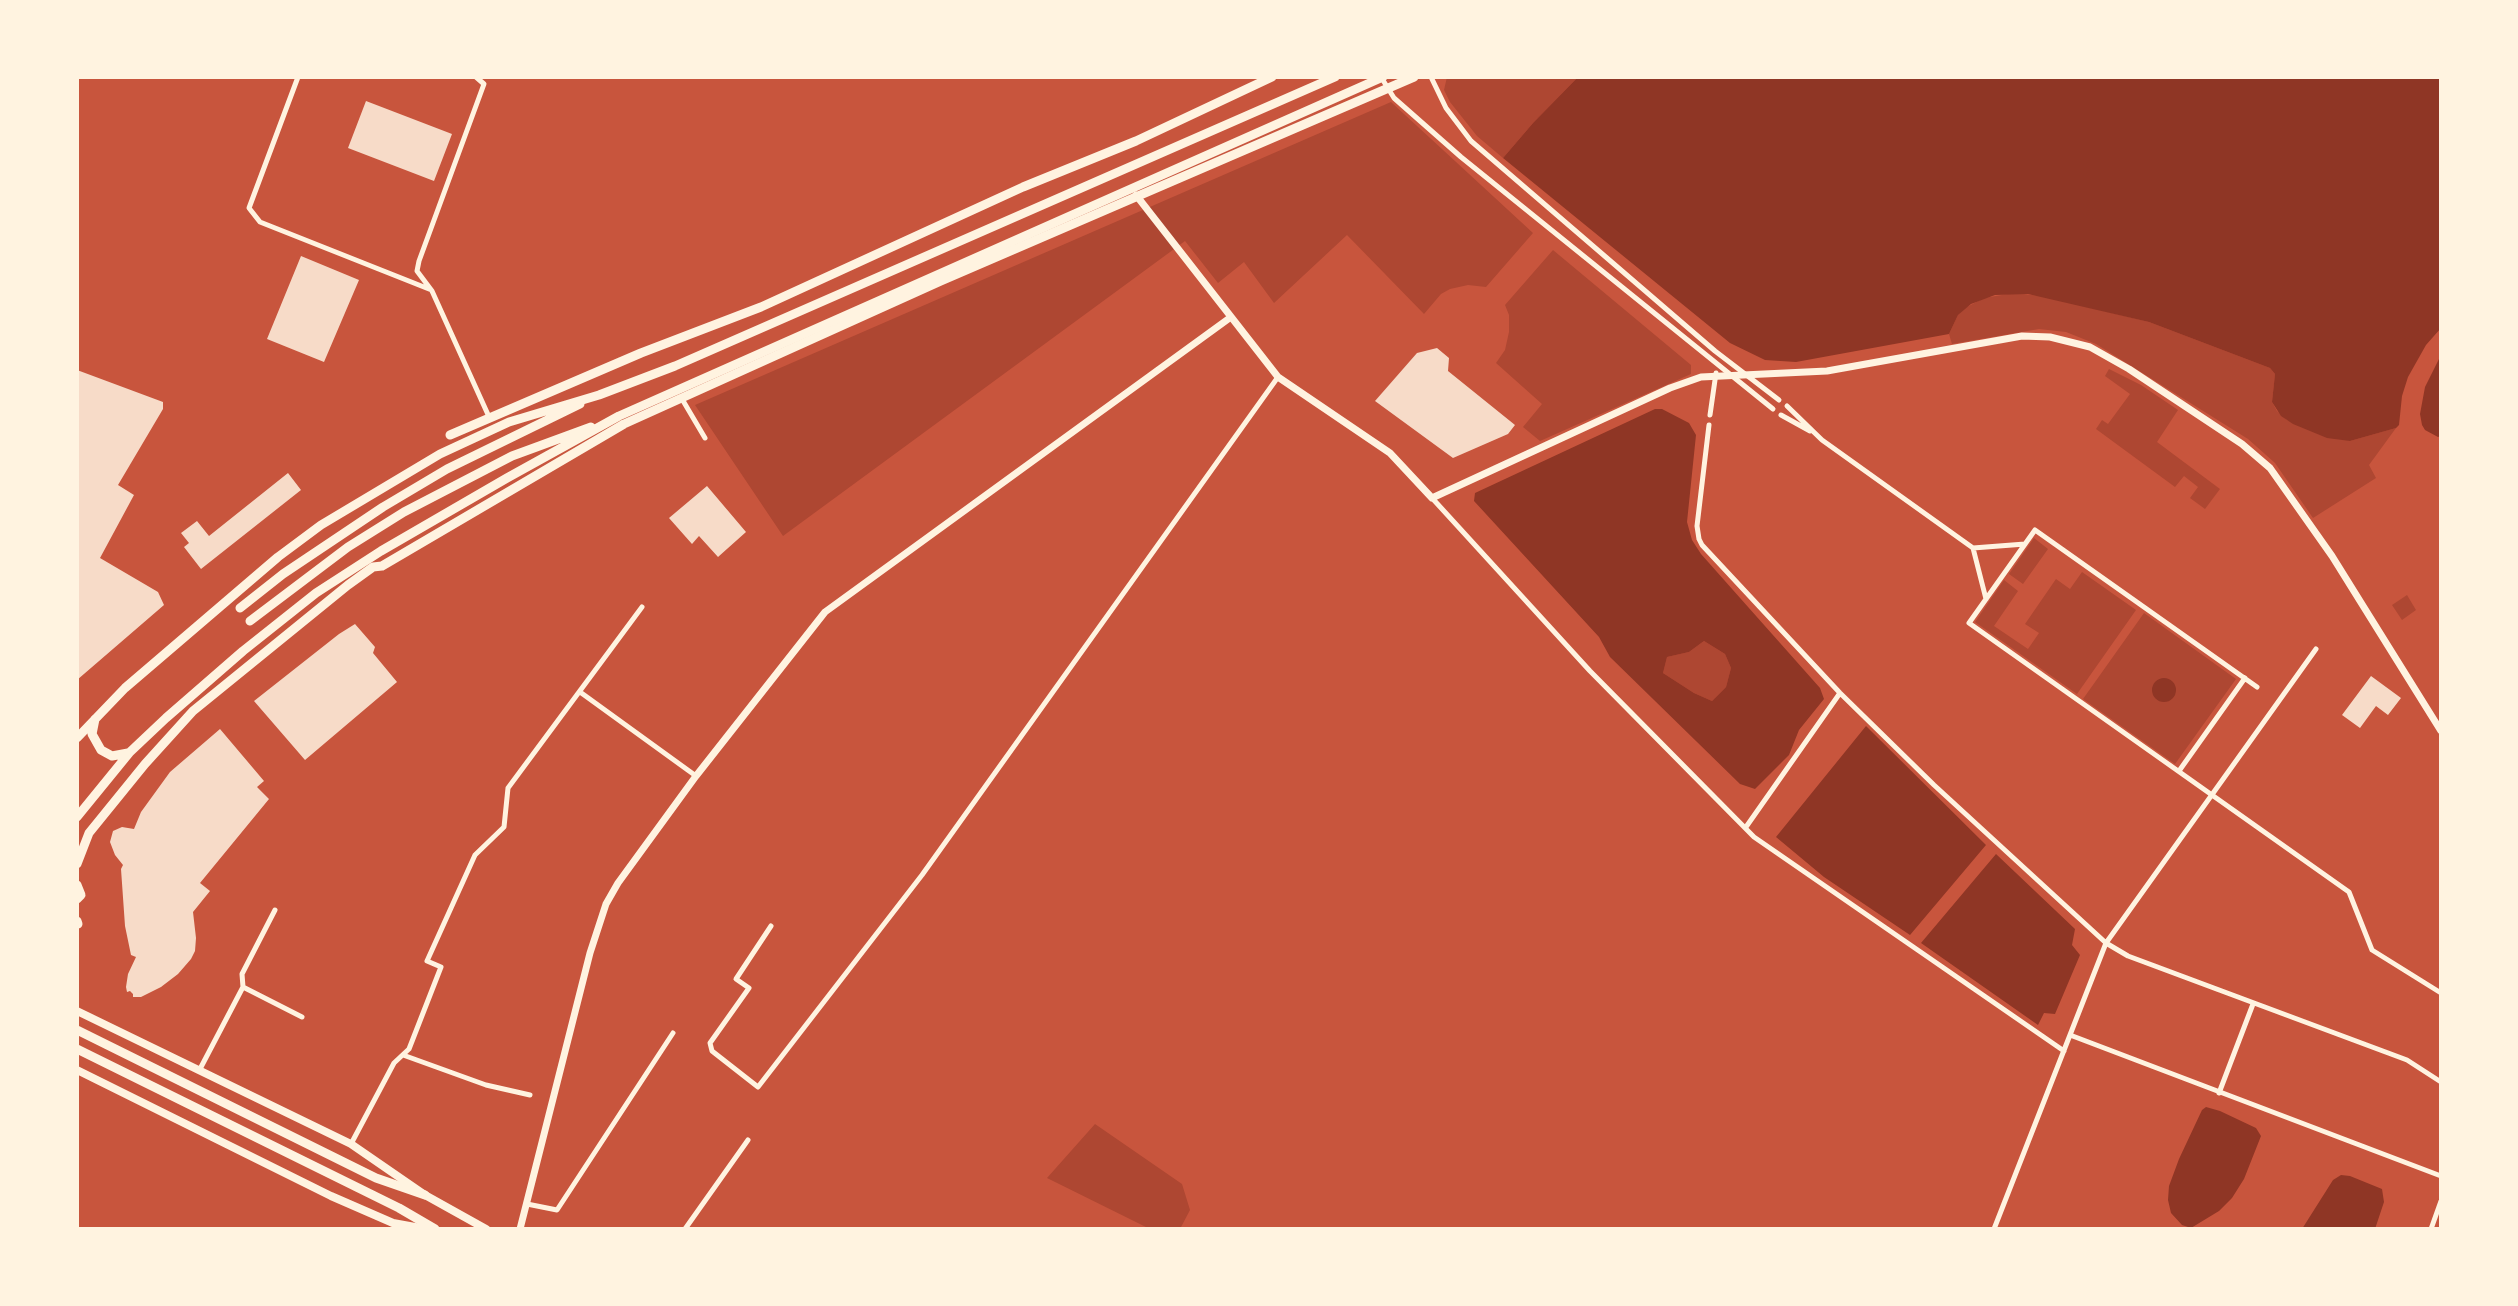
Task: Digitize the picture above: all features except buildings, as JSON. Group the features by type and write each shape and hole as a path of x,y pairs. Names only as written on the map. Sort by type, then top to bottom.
{"main road":[{"path":"450,435 641,353 761,307 1023,187 1136,141 1272,77"},
{"path":"240,608 283,574 383,507 447,469 599,395 675,366 1335,77"},
{"path":"77,864 89,833 145,764 193,711 373,567 382,566 679,394 1130,188 1382,77"},
{"path":"250,621 348,547 415,506 512,456 679,394 1414,77"},
{"path":"77,738 98,715 199,623 321,525 429,460 494,428 599,395"},
{"path":"77,817 130,752 243,651 316,593 381,551 619,416"},
{"path":"98,715 92,728 97,746 112,756 130,752"},
{"path":"77,885 81,895 77,899"},
{"path":"77,1011 351,1144 425,1195 486,1229"},
{"path":"77,1030 376,1178 425,1195"},
{"path":"77,1049 399,1208 435,1229"},
{"path":"77,1070 331,1196 393,1223 426,1229"}],"street":[{"path":"298,77 249,208 260,222 432,291"},
{"path":"476,77 484,84 419,261 418,271 432,291 494,428"},
{"path":"1382,77 1400,104 1461,157 1773,409"},
{"path":"1431,77 1446,108 1471,141 1723,357 1779,400"},
{"path":"1130,188 1278,377 1390,453 1590,671 1765,845 2064,1051"},
{"path":"520,1229 590,953 606,904 618,883 696,776 825,612 1231,317"},
{"path":"1432,498 1670,388 1701,377 1827,371 2022,336 2068,341 2098,352 2137,374 2242,444 2270,468 2332,556 2441,732"},
{"path":"1710,415 1714,376 1723,357"},
{"path":"771,926 736,979 749,988 710,1043 712,1051 758,1087 922,875 1278,377"},
{"path":"679,394 705,438"},
{"path":"1787,407 1816,434 1973,548 1986,599"},
{"path":"1781,415 1816,434"},
{"path":"1709,425 1697,526 1699,539 1715,561 1839,693 1934,785 2106,943 2127,956 2407,1060 2441,1082"},
{"path":"2257,687 2035,530 1969,623 2349,892 2372,950 2441,992"},
{"path":"1973,548 2025,544"},
{"path":"351,1144 394,1063 409,1049 441,967 427,961 475,855 504,827 508,788 642,607"},
{"path":"1994,1229 2106,943 2213,794 2275,700 2316,649"},
{"path":"2179,771 2245,678"},
{"path":"580,691 696,776"},
{"path":"1746,827 1839,693"},
{"path":"200,1069 243,987 242,974 275,909"},
{"path":"243,987 302,1017"},
{"path":"2218,1093 2253,1004"},
{"path":"527,1204 557,1210 673,1033"},
{"path":"2070,1035 2441,1177"},
{"path":"403,1055 486,1085 530,1096"},
{"path":"685,1229 748,1140"},
{"path":"2431,1229 2441,1201"}],"shaded area":[{"path":"1447,77 1578,77 1503,158 1477,136 1450,102 1444,90"},
{"path":"1578,77 2441,77 2441,328 2426,345 2408,377 2402,396 2399,425 2350,441 2327,438 2281,416 2272,402 2275,374 2270,368 2149,322 2028,294 1995,295 1971,304 1958,315 1949,334 1796,362 1765,360 1730,343 1503,158"},
{"path":"1391,102 1533,233 1486,287 1468,285 1450,289 1441,294 1424,314 1347,235 1274,303 1244,262 1218,283 1185,241 783,536 695,405"},
{"path":"1553,250 1691,365 1691,374 1540,441 1523,427 1542,404 1496,363 1505,350 1509,332 1509,315 1505,305"},
{"path":"2014,293 2041,296 2149,322 2270,368 2275,374 2272,402 2287,420 2350,441 2396,428 2369,465 2376,478 2313,518 2275,463 2248,439 2096,344 2066,332 2039,329 1952,344 1949,334 1963,309 1984,298"},
{"path":"2441,355 2441,436 2438,437 2425,430 2420,414 2425,387"},
{"path":"2109,369 2141,385 2178,410 2157,442 2220,489 2205,509 2190,498 2198,487 2184,476 2175,487 2096,429 2102,420 2108,424 2130,394 2105,376"},
{"path":"1655,409 1662,409 1689,423 1696,435 1687,522 1692,540 1701,554 1820,688 1824,699 1799,730 1789,755 1755,789 1740,784 1610,657 1599,637 1474,501 1475,493","holes":["1704,641 1725,654 1731,668 1726,687 1712,701 1663,673 1667,657 1689,652"]},
{"path":"2034,538 2048,549 2023,584 2009,574"},
{"path":"2082,572 2136,610 2077,694 1975,622 2004,580 2018,591 1994,626 2028,649 2039,633 2025,624 2056,579 2070,589"},
{"path":"2407,595 2416,610 2402,620 2392,605"},
{"path":"2144,613 2236,679 2175,764 2083,699"},
{"path":"1704,641 1725,654 1731,668 1726,687 1712,701 1663,673 1667,657 1689,652"},
{"path":"2164,678 2173,681 2176,690 2173,699 2164,702 2155,699 2152,690 2155,681"},
{"path":"1866,726 1986,845 1910,935 1824,877 1776,837"},
{"path":"1996,854 2075,929 2072,945 2080,955 2055,1014 2044,1013 2038,1025 1921,943"},
{"path":"2206,1107 2256,1128 2261,1136 2244,1179 2232,1198 2219,1211 2191,1228 2182,1225 2171,1213 2169,1186 2179,1159 2202,1110"},
{"path":"1095,1124 1182,1184 1190,1210 1180,1229 1150,1229 1047,1178"},
{"path":"2341,1175 2382,1189 2384,1202 2375,1229 2302,1229 2333,1180"}]}
